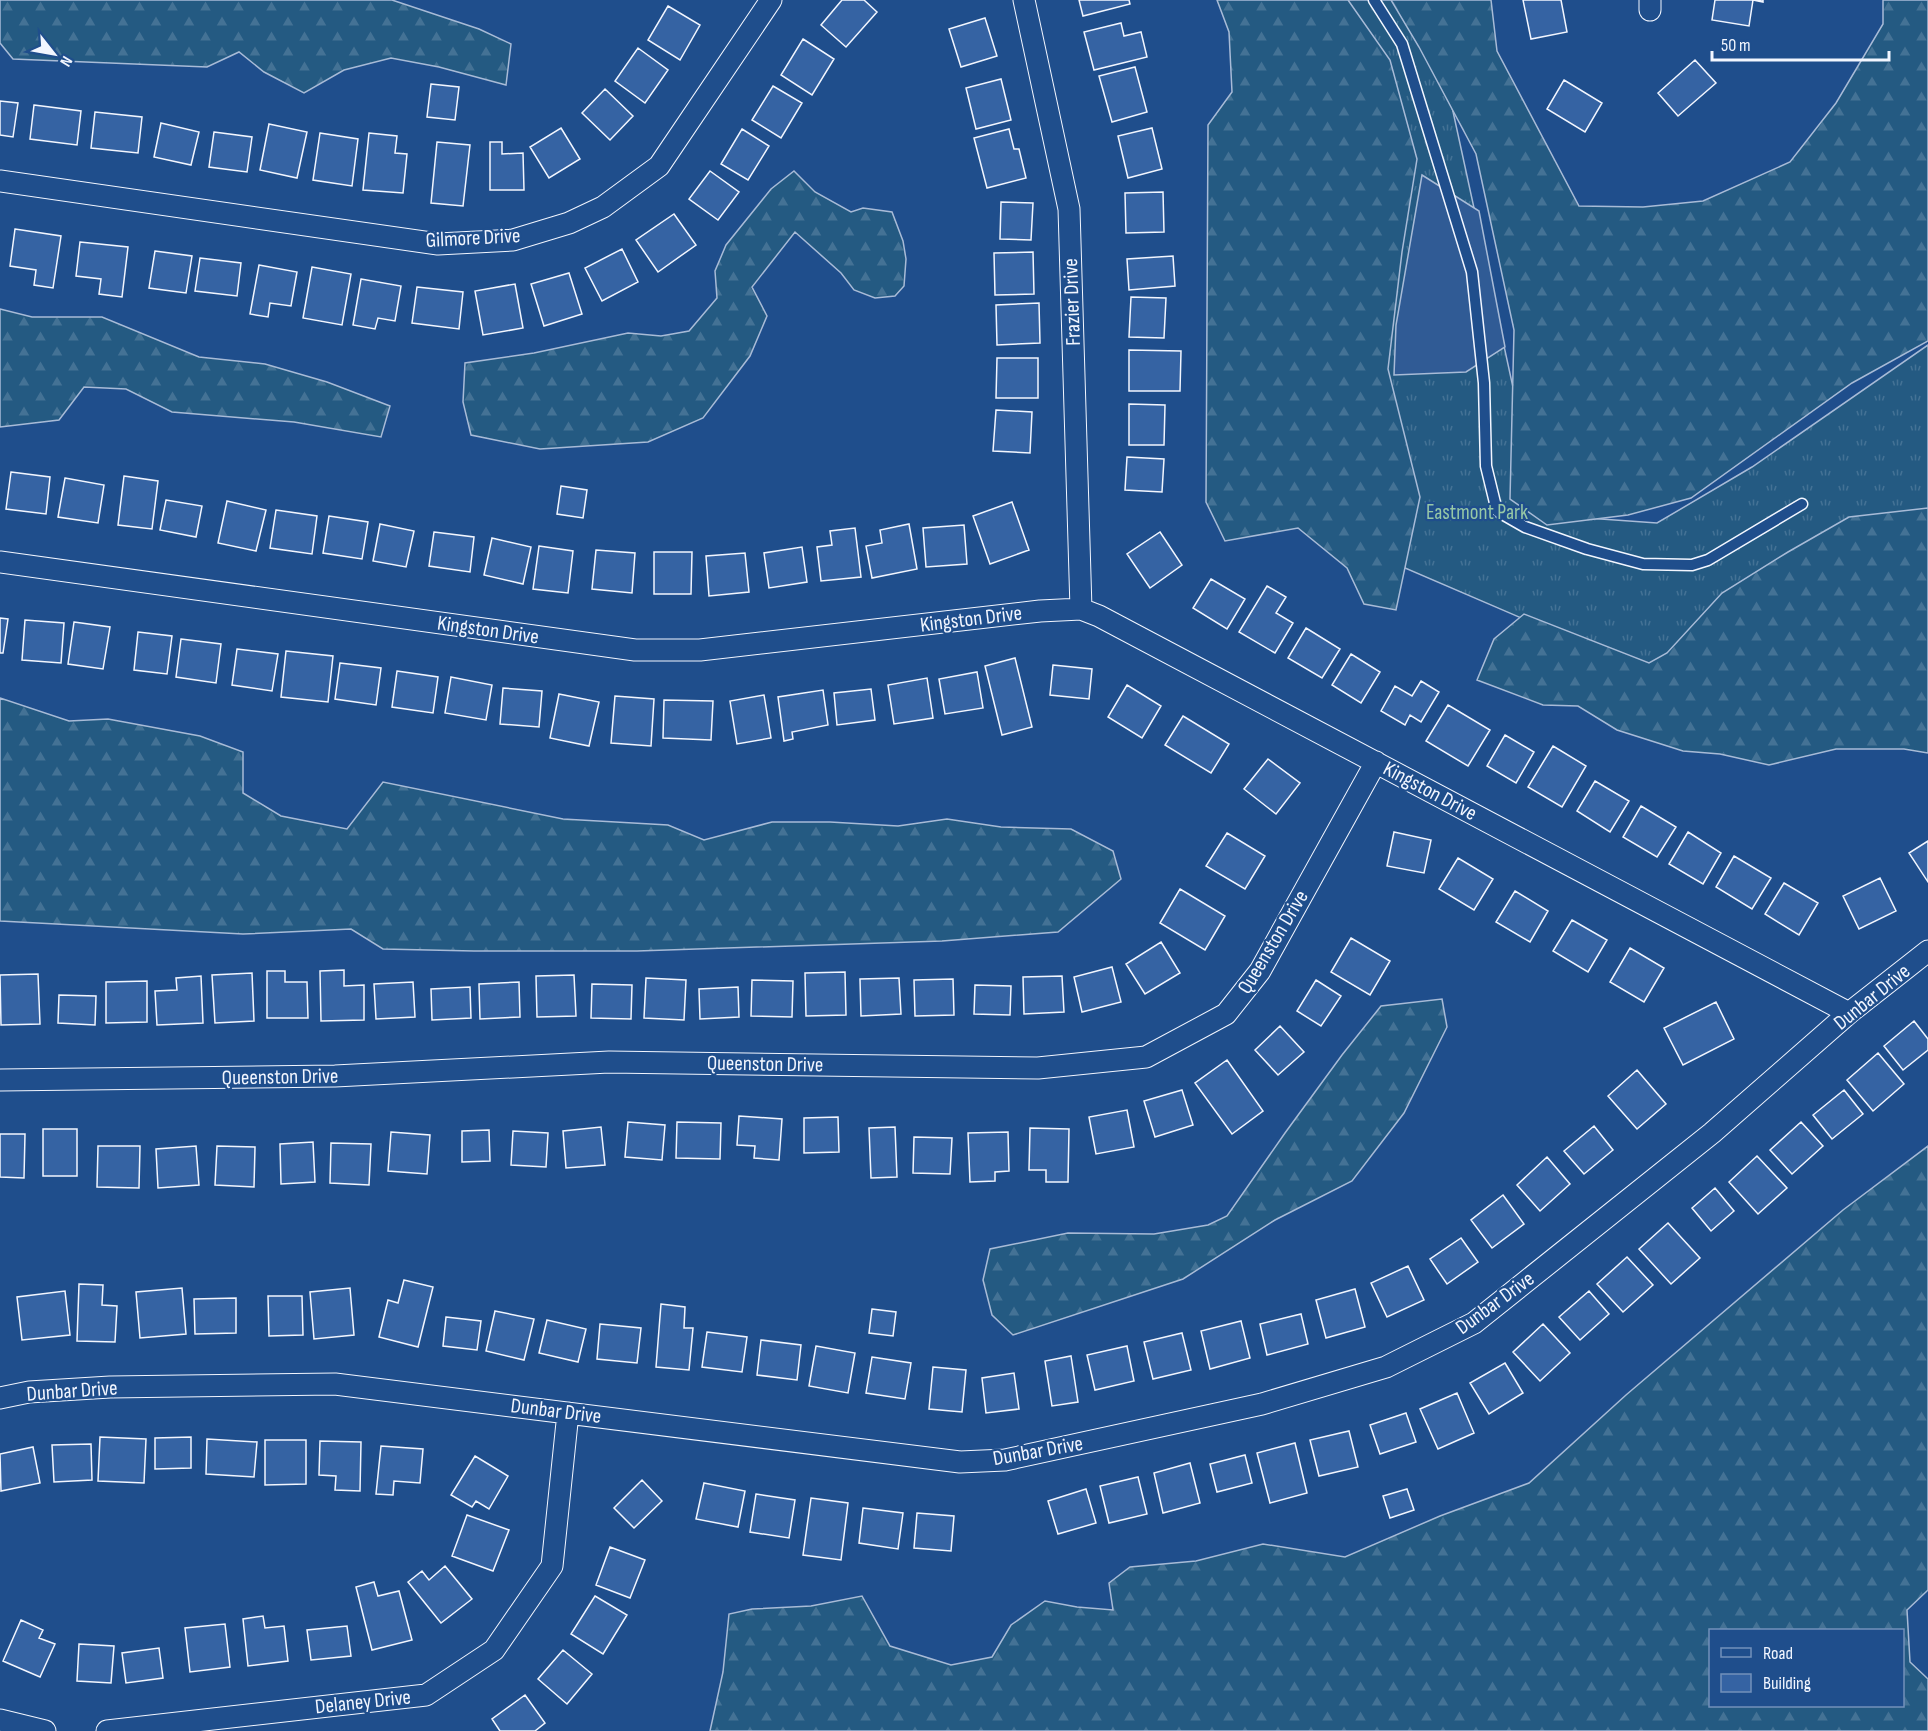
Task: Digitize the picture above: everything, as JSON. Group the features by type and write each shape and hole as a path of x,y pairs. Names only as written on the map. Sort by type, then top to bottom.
{"street":[{"name":"Gilmore Drive","path":"0,181 438,244 513,240 569,223 603,207 659,166 771,0"},
{"name":"Frazier Drive","path":"1024,0 1069,209 1082,609"},
{"name":"Kingston Drive","path":"0,562 604,646 667,651 700,650 1040,610 1082,609 1376,762 1849,1014"},
{"name":"Queenston Drive","path":"0,1080 335,1076 609,1062 1038,1068 1146,1057 1226,1014 1260,971 1376,762"},
{"name":"Dunbar Drive","path":"0,1398 29,1392 110,1387 335,1384 960,1461 1005,1460 1262,1404 1386,1367 1474,1323 1712,1132 1849,1014 1928,951"},
{"name":"Delaney Drive","path":"107,1731 426,1695 494,1650 552,1566 568,1413"},
{"path":"0,1720 45,1731"}],"lane":[{"path":"1374,0 1402,44 1472,272 1484,383 1486,466 1497,511 1525,527 1587,549 1643,564 1692,565 1708,560 1802,504"}],"green space":[{"path":"0,0 392,0 479,29 511,44 506,85 439,67 391,58 344,70 304,93 264,72 239,52 207,67 13,59 0,43"},
{"path":"1217,0 1348,0 1390,60 1417,159 1402,252 1388,369 1420,497 1396,610 1364,604 1347,568 1298,528 1225,541 1206,502 1208,125 1232,92 1229,32"},
{"name":"Eastmont Park","path":"1331,0 1416,0 1434,24 1524,438 1573,517 1657,523 1752,467 1928,345 1928,525 1661,678 1405,568"},
{"path":"1391,0 1491,0 1497,51 1579,206 1643,207 1703,201 1790,162 1836,103 1883,24 1883,0 1928,0 1928,341 1852,383 1691,498 1628,515 1547,525 1510,499 1514,330 1476,154 1419,47"},
{"path":"794,171 815,192 851,212 863,208 892,212 903,241 906,259 904,286 895,296 875,298 854,290 841,273 795,232 752,287 767,316 750,356 703,418 648,442 540,449 471,435 463,402 465,363 534,353 628,333 661,336 689,331 717,298 715,271 726,245 771,189"},
{"path":"0,309 32,317 102,317 199,357 265,364 327,382 390,406 381,437 294,422 172,412 126,389 84,387 59,420 0,427"},
{"path":"1928,508 1928,753 1904,749 1836,749 1769,765 1720,754 1683,751 1617,730 1578,706 1543,705 1477,680 1494,639 1524,614 1649,663 1667,653 1722,593 1849,517"},
{"path":"0,698 69,721 108,719 200,736 243,752 243,793 281,816 347,829 383,782 563,819 668,825 704,840 772,822 830,822 898,826 947,819 1001,827 1071,829 1113,851 1121,879 1058,932 942,941 637,951 474,951 383,949 351,929 243,934 0,921"},
{"path":"1442,999 1447,1027 1404,1113 1352,1181 1275,1220 1183,1279 1013,1335 992,1315 983,1280 990,1249 1068,1233 1154,1234 1208,1225 1227,1216 1342,1055 1381,1006"},
{"path":"1928,1146 1928,1590 1907,1610 1910,1662 1928,1679 1928,1731 710,1731 723,1672 729,1614 752,1609 811,1606 862,1596 890,1646 951,1665 992,1657 1011,1625 1045,1601 1113,1610 1109,1583 1130,1567 1196,1561 1263,1544 1345,1557 1440,1516 1529,1483 1626,1395 1843,1210"}],"shaded area":[{"path":"1422,175 1479,211 1505,347 1466,372 1394,375 1396,325"}],"building":[{"path":"842,0 864,0 877,12 846,47 821,25"},
{"path":"1079,0 1129,0 1130,4 1083,16"},
{"path":"1523,0 1561,0 1567,32 1531,39"},
{"path":"1715,0 1753,0 1749,26 1712,20"},
{"path":"668,6 700,25 680,60 648,40"},
{"path":"985,18 997,56 961,67 949,29"},
{"path":"1121,23 1124,36 1141,32 1147,57 1094,70 1084,32"},
{"path":"803,39 834,59 812,95 781,75"},
{"path":"638,48 668,70 645,103 615,81"},
{"path":"1695,60 1716,83 1678,116 1658,93"},
{"path":"1135,67 1147,112 1112,122 1099,76"},
{"path":"1001,79 1011,120 976,129 966,88"},
{"path":"1564,80 1602,103 1585,132 1547,109"},
{"path":"431,84 459,87 455,120 427,117"},
{"path":"773,86 802,103 781,138 752,120"},
{"path":"605,89 633,116 610,140 582,113"},
{"path":"0,101 18,103 13,137 0,135"},
{"path":"34,105 81,111 77,145 30,139"},
{"path":"95,112 142,117 138,153 91,148"},
{"path":"161,123 199,132 191,165 154,157"},
{"path":"269,124 307,132 297,178 260,170"},
{"path":"561,128 580,159 549,178 530,147"},
{"path":"1152,128 1162,169 1128,178 1118,136"},
{"path":"742,129 769,146 748,180 721,164"},
{"path":"1009,129 1014,149 1019,149 1026,178 987,188 974,138"},
{"path":"214,132 252,137 247,172 209,167"},
{"path":"320,133 358,139 352,186 313,180"},
{"path":"369,133 397,136 395,153 407,154 403,193 363,190"},
{"path":"437,142 470,145 463,206 431,203"},
{"path":"490,142 502,142 502,154 523,153 524,190 490,190"},
{"path":"710,171 739,192 718,220 689,199"},
{"path":"1163,192 1164,232 1126,233 1125,193"},
{"path":"1001,202 1033,203 1031,240 1000,239"},
{"path":"674,214 696,245 658,272 636,240"},
{"path":"15,229 61,236 53,288 34,285 36,270 10,266"},
{"path":"80,242 128,247 122,297 99,294 101,279 76,276"},
{"path":"622,249 638,282 602,301 585,268"},
{"path":"155,251 192,256 186,293 149,288"},
{"path":"1033,252 1034,294 995,295 994,253"},
{"path":"1173,256 1175,286 1129,290 1127,259"},
{"path":"200,258 241,263 237,296 195,291"},
{"path":"259,265 297,272 291,306 270,303 268,317 250,314"},
{"path":"312,267 351,274 342,325 303,318"},
{"path":"569,273 582,314 544,326 531,284"},
{"path":"361,279 401,286 395,321 378,318 375,329 353,325"},
{"path":"515,284 523,328 483,335 475,291"},
{"path":"417,287 463,292 459,329 412,323"},
{"path":"1131,297 1166,298 1164,338 1129,337"},
{"path":"1039,303 1040,343 997,345 996,305"},
{"path":"1129,350 1181,351 1180,391 1129,391"},
{"path":"997,358 1038,358 1038,398 996,398"},
{"path":"1129,404 1165,405 1164,445 1129,445"},
{"path":"996,410 1032,412 1030,453 993,451"},
{"path":"1127,457 1164,459 1162,492 1125,490"},
{"path":"11,472 50,477 46,514 6,509"},
{"path":"124,476 158,481 152,529 118,525"},
{"path":"65,478 104,485 98,523 58,517"},
{"path":"561,486 587,490 583,518 557,514"},
{"path":"166,500 202,506 196,537 160,530"},
{"path":"227,501 266,510 256,551 218,543"},
{"path":"1012,502 1029,550 990,564 973,516"},
{"path":"276,510 317,516 312,554 270,548"},
{"path":"329,516 368,522 362,559 323,553"},
{"path":"380,524 414,531 406,567 373,561"},
{"path":"909,524 917,569 872,578 866,546 882,543 880,530"},
{"path":"964,525 967,564 926,567 923,528"},
{"path":"855,528 861,577 821,581 817,547 832,545 830,531"},
{"path":"434,532 474,537 470,572 429,566"},
{"path":"1160,532 1182,565 1150,588 1127,554"},
{"path":"492,538 531,547 523,584 484,575"},
{"path":"539,546 573,551 568,593 533,589"},
{"path":"802,547 807,582 769,588 764,553"},
{"path":"596,550 635,553 632,593 592,589"},
{"path":"654,552 692,552 691,594 654,594"},
{"path":"745,553 749,592 709,596 706,556"},
{"path":"1211,579 1245,599 1227,629 1193,608"},
{"path":"1267,586 1286,597 1276,613 1293,623 1275,653 1239,632"},
{"path":"0,618 8,619 3,653 0,653"},
{"path":"25,620 64,623 61,663 22,660"},
{"path":"74,622 110,627 103,669 68,664"},
{"path":"1306,628 1340,649 1322,678 1288,658"},
{"path":"138,632 172,636 167,674 134,670"},
{"path":"181,639 221,644 216,683 176,677"},
{"path":"237,649 278,654 272,691 232,685"},
{"path":"286,651 333,656 328,702 281,697"},
{"path":"1351,654 1380,672 1361,703 1332,685"},
{"path":"1015,658 1032,727 1002,735 985,666"},
{"path":"340,663 381,668 376,705 335,699"},
{"path":"1053,665 1092,669 1089,699 1050,695"},
{"path":"397,671 438,677 433,713 392,707"},
{"path":"977,672 983,708 945,714 939,679"},
{"path":"451,677 492,685 486,720 445,713"},
{"path":"927,678 933,718 894,724 888,685"},
{"path":"1421,681 1439,692 1421,722 1410,715 1405,725 1381,711 1395,686 1412,696"},
{"path":"1127,685 1161,706 1142,738 1108,717"},
{"path":"503,688 542,691 539,727 500,724"},
{"path":"871,689 875,720 837,725 834,693"},
{"path":"823,690 828,725 792,732 793,739 784,741 778,697"},
{"path":"559,694 599,702 589,746 550,738"},
{"path":"764,695 771,738 737,744 730,701"},
{"path":"615,696 654,699 651,746 611,743"},
{"path":"664,700 713,701 711,740 663,738"},
{"path":"1448,705 1490,730 1468,766 1426,741"},
{"path":"1183,716 1229,744 1211,773 1165,745"},
{"path":"1505,735 1534,752 1516,783 1487,766"},
{"path":"1553,746 1586,766 1562,807 1528,787"},
{"path":"1268,759 1300,783 1276,814 1244,789"},
{"path":"1595,781 1629,801 1610,832 1577,811"},
{"path":"1641,806 1676,827 1657,857 1623,837"},
{"path":"1394,832 1431,840 1424,873 1387,866"},
{"path":"1688,832 1721,853 1703,884 1669,864"},
{"path":"1227,833 1265,856 1245,889 1206,866"},
{"path":"1928,841 1928,882 1909,853"},
{"path":"1734,856 1771,878 1752,909 1716,887"},
{"path":"1458,858 1493,879 1474,910 1439,889"},
{"path":"1880,878 1896,911 1859,929 1843,896"},
{"path":"1784,883 1818,903 1799,935 1765,914"},
{"path":"1180,889 1225,916 1205,950 1160,923"},
{"path":"1515,891 1548,911 1530,942 1496,922"},
{"path":"1572,920 1607,940 1588,972 1553,951"},
{"path":"1351,938 1390,961 1370,995 1331,972"},
{"path":"1161,942 1180,973 1145,994 1126,964"},
{"path":"1630,948 1664,968 1644,1002 1610,982"},
{"path":"1112,967 1121,1002 1082,1012 1074,977"},
{"path":"344,970 344,986 364,985 364,1020 321,1021 320,971"},
{"path":"267,971 285,971 285,982 307,982 308,1018 267,1018"},
{"path":"845,972 846,1015 806,1016 805,973"},
{"path":"252,973 254,1021 215,1023 212,975"},
{"path":"38,974 40,1024 1,1025 0,975"},
{"path":"574,975 576,1016 537,1017 536,976"},
{"path":"201,976 203,1023 157,1025 155,991 177,990 176,978"},
{"path":"1062,976 1064,1012 1024,1014 1023,977"},
{"path":"646,978 686,980 684,1020 644,1018"},
{"path":"899,978 901,1014 861,1016 860,979"},
{"path":"953,979 954,1015 915,1016 914,980"},
{"path":"752,980 793,981 792,1017 751,1016"},
{"path":"1316,980 1341,996 1321,1026 1297,1011"},
{"path":"147,981 147,1022 106,1023 106,982"},
{"path":"413,982 415,1017 376,1019 374,984"},
{"path":"519,982 520,1017 480,1019 479,984"},
{"path":"592,984 632,985 631,1019 591,1018"},
{"path":"975,985 1011,986 1010,1015 974,1014"},
{"path":"470,987 471,1018 432,1020 431,989"},
{"path":"738,987 739,1017 700,1019 699,989"},
{"path":"59,995 96,996 95,1025 58,1023"},
{"path":"1716,1002 1734,1039 1683,1065 1664,1028"},
{"path":"1914,1021 1928,1039 1928,1050 1903,1070 1884,1046"},
{"path":"1280,1026 1304,1052 1278,1075 1255,1050"},
{"path":"1878,1053 1904,1084 1873,1111 1847,1080"},
{"path":"1227,1060 1263,1111 1232,1134 1195,1083"},
{"path":"1637,1070 1666,1104 1637,1129 1608,1096"},
{"path":"1182,1090 1193,1125 1155,1137 1144,1101"},
{"path":"1844,1090 1863,1114 1832,1139 1813,1115"},
{"path":"1127,1110 1134,1147 1096,1154 1089,1117"},
{"path":"739,1116 782,1119 779,1160 754,1158 755,1146 737,1145"},
{"path":"838,1117 839,1152 804,1153 804,1118"},
{"path":"628,1122 665,1125 662,1160 625,1157"},
{"path":"677,1122 721,1123 720,1159 676,1158"},
{"path":"1801,1122 1823,1146 1792,1174 1770,1150"},
{"path":"1594,1126 1613,1150 1584,1174 1564,1151"},
{"path":"601,1127 605,1165 566,1168 563,1131"},
{"path":"895,1127 897,1177 871,1178 869,1128"},
{"path":"1030,1128 1069,1129 1068,1182 1046,1182 1046,1170 1029,1170"},
{"path":"43,1129 77,1129 77,1176 43,1176"},
{"path":"489,1130 490,1161 462,1162 462,1131"},
{"path":"513,1131 548,1133 546,1167 511,1165"},
{"path":"391,1132 430,1135 427,1174 388,1171"},
{"path":"1008,1132 1009,1171 995,1172 995,1181 970,1182 968,1133"},
{"path":"0,1134 25,1134 24,1178 0,1177"},
{"path":"914,1137 952,1138 950,1174 913,1173"},
{"path":"313,1142 315,1182 281,1184 280,1144"},
{"path":"331,1143 371,1144 369,1185 330,1183"},
{"path":"98,1146 140,1146 139,1188 97,1187"},
{"path":"196,1146 199,1185 158,1188 156,1149"},
{"path":"217,1146 255,1147 254,1187 215,1185"},
{"path":"1757,1156 1787,1188 1758,1214 1729,1182"},
{"path":"1547,1157 1570,1184 1540,1211 1517,1185"},
{"path":"1715,1188 1734,1211 1711,1231 1692,1208"},
{"path":"1503,1195 1524,1224 1492,1248 1471,1220"},
{"path":"1668,1223 1700,1258 1671,1284 1639,1249"},
{"path":"1461,1238 1478,1262 1447,1284 1430,1259"},
{"path":"1627,1257 1653,1285 1623,1312 1597,1284"},
{"path":"1408,1266 1424,1300 1387,1317 1371,1283"},
{"path":"404,1280 433,1287 418,1347 379,1337 388,1300 398,1303"},
{"path":"79,1284 103,1285 102,1305 117,1306 115,1342 77,1341"},
{"path":"182,1288 186,1334 140,1338 136,1292"},
{"path":"350,1288 354,1335 314,1339 310,1292"},
{"path":"1355,1289 1365,1327 1326,1338 1316,1300"},
{"path":"65,1291 70,1335 22,1340 17,1297"},
{"path":"1589,1291 1609,1314 1580,1340 1559,1317"},
{"path":"268,1296 302,1296 303,1335 269,1336"},
{"path":"236,1298 236,1333 195,1334 194,1299"},
{"path":"661,1304 685,1307 684,1328 693,1328 689,1370 656,1367"},
{"path":"872,1309 896,1312 893,1336 869,1333"},
{"path":"495,1311 534,1319 524,1360 486,1351"},
{"path":"1301,1314 1308,1344 1267,1355 1260,1324"},
{"path":"446,1317 481,1321 477,1350 443,1346"},
{"path":"547,1320 586,1329 578,1362 539,1353"},
{"path":"1241,1321 1250,1358 1210,1369 1201,1331"},
{"path":"600,1324 641,1328 637,1363 597,1359"},
{"path":"1543,1324 1570,1353 1540,1381 1513,1352"},
{"path":"707,1332 747,1337 742,1372 702,1367"},
{"path":"1182,1333 1191,1370 1153,1379 1144,1342"},
{"path":"761,1340 801,1345 797,1380 757,1375"},
{"path":"816,1346 855,1353 848,1393 809,1386"},
{"path":"1127,1346 1134,1381 1095,1390 1087,1355"},
{"path":"1071,1356 1078,1402 1052,1406 1045,1361"},
{"path":"872,1357 911,1363 905,1399 866,1393"},
{"path":"1505,1363 1523,1393 1489,1414 1470,1383"},
{"path":"933,1367 966,1370 962,1412 929,1409"},
{"path":"1014,1373 1019,1409 986,1413 982,1378"},
{"path":"1457,1393 1474,1433 1438,1449 1420,1409"},
{"path":"1406,1413 1416,1442 1380,1454 1370,1425"},
{"path":"1349,1431 1358,1467 1319,1476 1310,1440"},
{"path":"100,1437 146,1439 144,1483 98,1481"},
{"path":"191,1437 191,1468 155,1469 155,1438"},
{"path":"207,1439 257,1442 254,1477 206,1474"},
{"path":"265,1440 306,1440 306,1484 265,1485"},
{"path":"320,1441 361,1442 360,1491 335,1490 336,1476 319,1475"},
{"path":"1295,1443 1307,1493 1270,1503 1257,1453"},
{"path":"91,1444 92,1480 54,1482 52,1445"},
{"path":"381,1446 423,1449 420,1483 394,1481 393,1495 376,1494"},
{"path":"33,1447 40,1483 1,1491 0,1454"},
{"path":"1245,1455 1252,1483 1217,1492 1210,1464"},
{"path":"475,1456 508,1476 489,1509 476,1501 472,1507 451,1495"},
{"path":"1190,1463 1200,1503 1163,1513 1154,1473"},
{"path":"1138,1477 1147,1514 1109,1523 1100,1486"},
{"path":"642,1480 662,1501 634,1528 614,1508"},
{"path":"704,1483 745,1491 738,1527 696,1519"},
{"path":"1086,1489 1096,1523 1058,1534 1048,1501"},
{"path":"1407,1489 1414,1510 1390,1518 1383,1496"},
{"path":"756,1494 795,1500 789,1538 750,1532"},
{"path":"811,1498 848,1503 841,1560 803,1555"},
{"path":"863,1508 903,1513 898,1549 859,1543"},
{"path":"917,1513 954,1516 951,1551 914,1548"},
{"path":"467,1515 509,1530 493,1571 452,1556"},
{"path":"610,1547 645,1560 630,1598 596,1585"},
{"path":"445,1566 472,1599 441,1623 408,1582 422,1571 429,1580"},
{"path":"374,1582 378,1596 399,1591 412,1640 372,1650 356,1587"},
{"path":"595,1596 627,1615 603,1654 571,1634"},
{"path":"263,1616 265,1628 284,1626 288,1661 248,1666 243,1619"},
{"path":"21,1620 43,1630 39,1638 55,1644 40,1677 3,1661"},
{"path":"225,1624 230,1667 190,1672 185,1628"},
{"path":"347,1626 351,1656 311,1660 307,1630"},
{"path":"79,1644 114,1646 111,1683 77,1681"},
{"path":"159,1648 163,1678 126,1683 122,1653"},
{"path":"563,1650 592,1674 567,1704 538,1679"},
{"path":"525,1695 545,1723 535,1731 500,1731 492,1719"}]}
